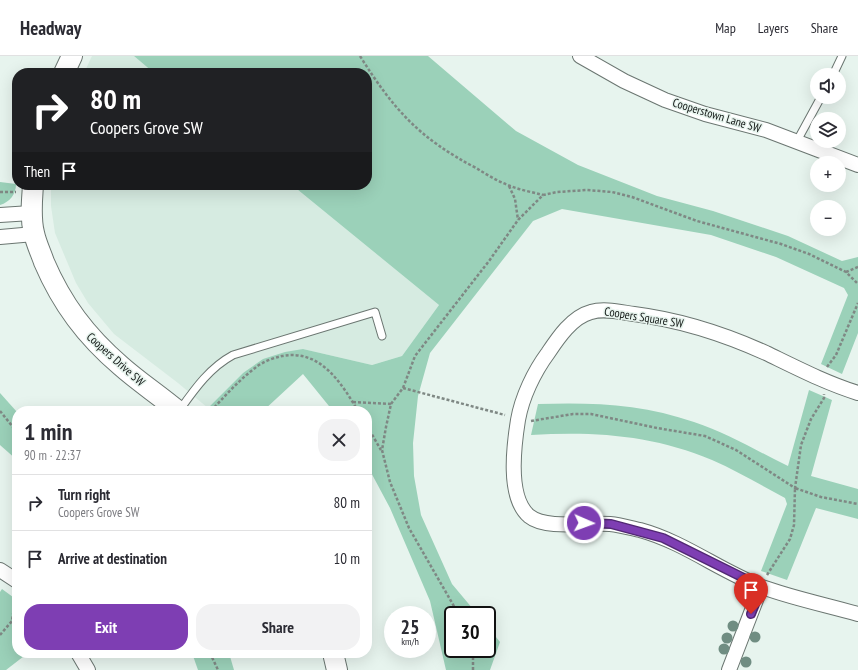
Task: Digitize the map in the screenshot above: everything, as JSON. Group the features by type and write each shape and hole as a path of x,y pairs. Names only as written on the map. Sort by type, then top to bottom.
{"street":[{"path":"66,68 72,56"},
{"name":"Cooperstown Lane SW","path":"580,56 624,81 665,100 705,114 766,130 858,165"},
{"name":"Coopers Drive SW","path":"33,190 31,213 34,234 52,279 65,304 79,325 122,367 172,406"},
{"path":"0,216 31,213"},
{"path":"0,237 34,234"},
{"name":"Coopers Square SW","path":"858,393 826,382 745,344 700,327 654,316 602,310 584,314 571,325 557,340 543,360 530,384 520,409 514,457 516,492 521,506 530,517 554,524 611,524 641,530 676,544 762,587 858,614"},
{"path":"0,570 12,582"},
{"path":"729,670 762,587"},
{"path":"81,658 88,670"},
{"path":"334,658 337,670"}],"lane":[{"path":"836,68 842,56"},
{"path":"797,141 817,104"},
{"path":"182,406 199,383 223,361 233,355 375,312 382,336"}],"path":[{"path":"360,56 368,68"},
{"path":"372,75 384,94 427,139 453,156 509,186 543,195 557,192 587,190 612,192 697,221 781,244 810,254 846,272 858,284"},
{"path":"509,186 515,199 518,220"},
{"path":"382,450 391,404 403,388 415,356 489,261 518,220 543,195"},
{"path":"846,272 858,267"},
{"path":"762,587 768,573 790,538 794,525 795,488 801,445 811,419 824,398 827,367 836,355 858,303"},
{"path":"216,406 256,367 274,358 290,355 305,356 314,359 334,376 355,406"},
{"path":"403,388 531,421 573,414 590,414 705,436 736,450 795,488 821,497 858,504"},
{"path":"353,402 391,404"},
{"path":"0,411 12,426"},
{"path":"372,434 382,450 390,482 409,528 454,606"},
{"path":"0,636 12,621"},
{"path":"212,658 218,670"},
{"path":"473,658 473,670"}],"shaded area":[{"path":"92,56 134,56 148,68 86,68"},
{"path":"51,190 298,190 439,305 402,356 372,365 303,349 243,373 210,406 206,406 114,334 88,303 76,283 55,233 51,206"}],"green space":[{"path":"134,56 428,56 516,131 578,165 657,196 713,211 788,236 842,261 858,257 858,333 842,374 821,364 848,295 844,288 776,257 711,235 562,209 533,221 430,353 418,396 413,443 414,476 421,515 452,584 470,606 444,606 444,658 494,658 490,670 446,670 436,627 436,606 431,606 390,508 372,474 372,406 329,406 303,374 268,406 210,406 243,373 263,359 285,352 303,349 372,365 402,356 439,305 298,190 372,190 372,68 148,68"},
{"path":"0,182 12,184 12,190 15,190 12,197 7,202 0,205"},
{"path":"809,390 832,400 811,476 858,489 858,519 816,508 787,580 761,571 787,504 785,498 740,473 712,460 668,445 645,440 600,435 531,435 538,404 578,403 636,408 656,411 706,426 788,466"},
{"path":"0,393 12,406 12,456 0,445"},
{"path":"2,589 12,596 12,658 22,658 6,670 0,670 0,592"},
{"path":"496,637 500,642 496,653"},
{"path":"194,658 230,658 234,670 198,670"}],"route":[{"path":"584,523 611,524 641,530 690,550 762,587 751,614"}]}
